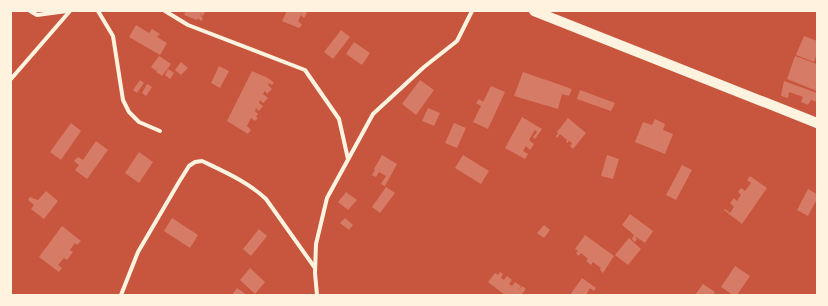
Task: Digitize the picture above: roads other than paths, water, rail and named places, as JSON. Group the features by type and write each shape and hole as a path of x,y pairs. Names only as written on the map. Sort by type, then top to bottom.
{"main road":[{"path":"534,11 817,123"}],"street":[{"path":"30,11 37,15 68,11"},
{"path":"11,78 68,11"},
{"path":"98,11 113,36 124,100 129,112 139,122 160,131"},
{"path":"165,11 188,25 304,70 339,119 348,159"},
{"path":"317,295 315,268 316,244 327,198 348,159 373,114 424,67 457,41 472,11"},
{"path":"121,295 138,252 178,182 189,166 195,162 202,161 242,181 266,199 315,268"}]}
